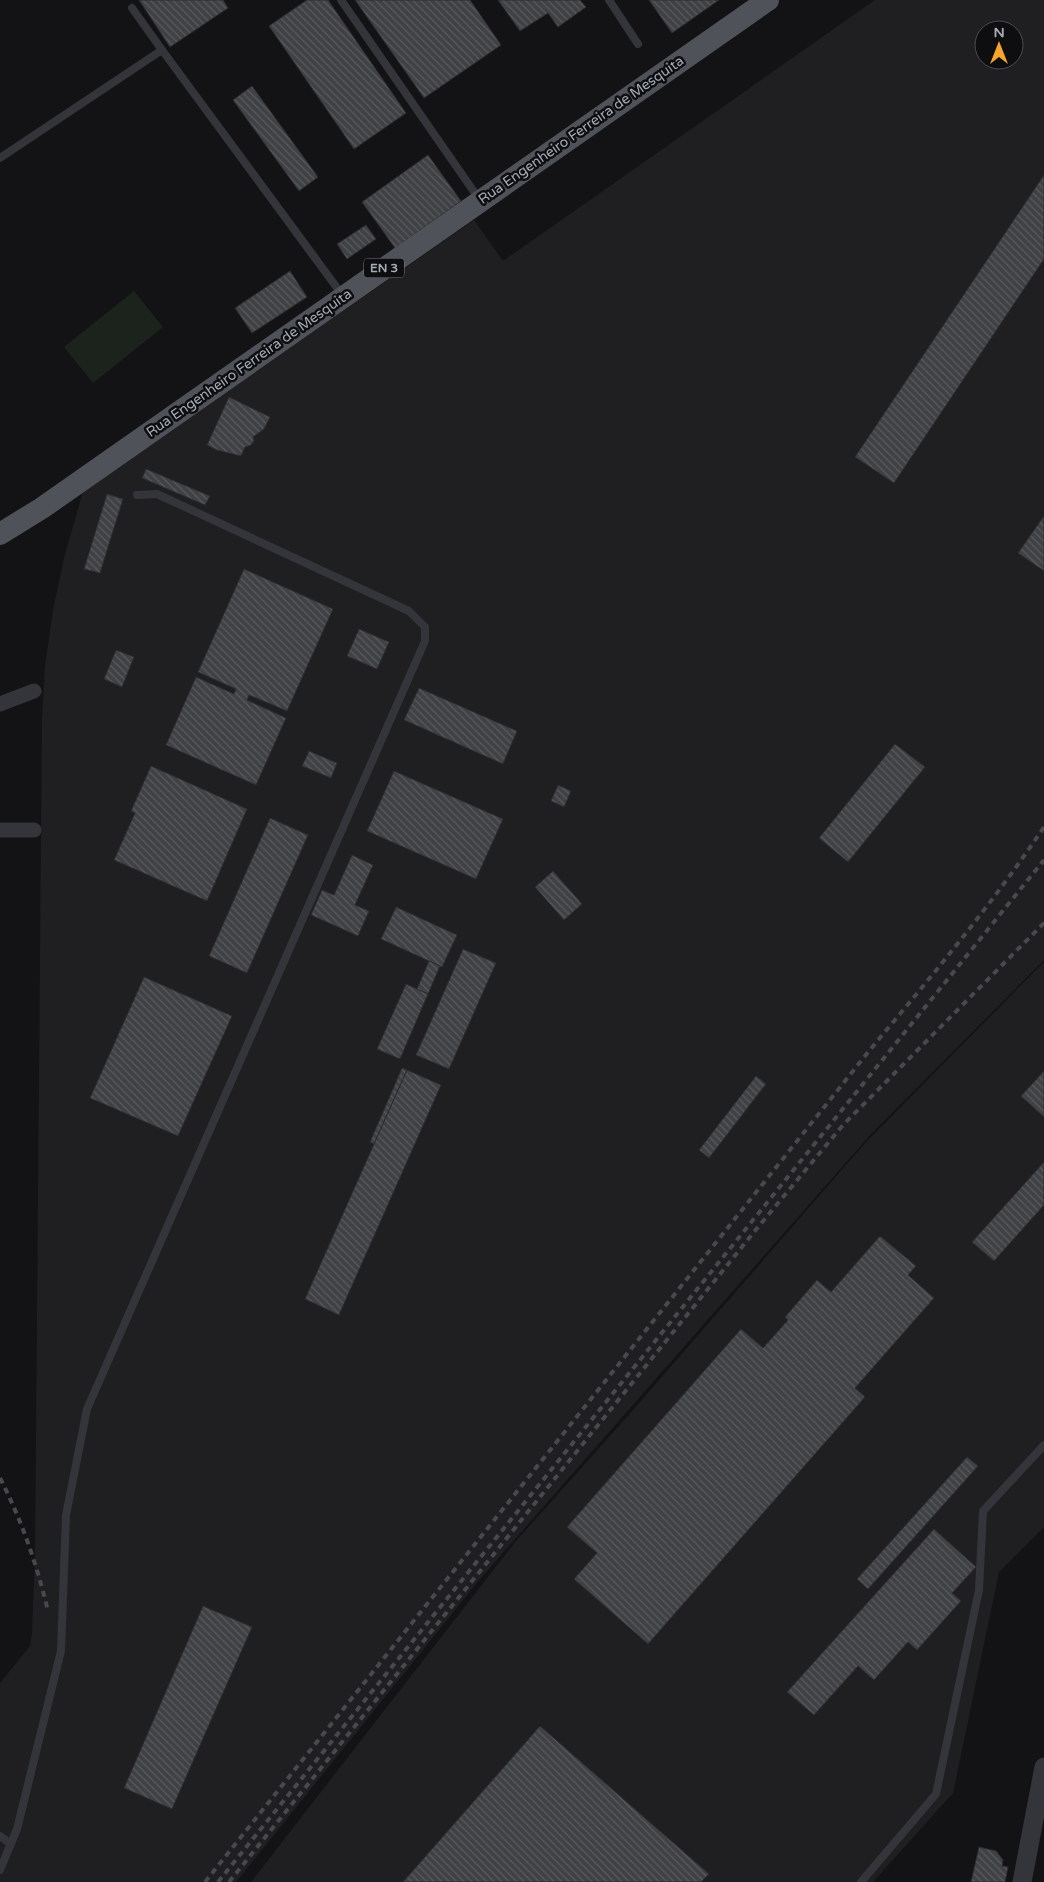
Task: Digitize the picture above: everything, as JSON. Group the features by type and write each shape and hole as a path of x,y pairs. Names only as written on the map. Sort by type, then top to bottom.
{"main road":[{"name":"Rua Engenheiro Ferreira de Mesquita","path":"0,534 42,508 768,0"}],"street":[{"path":"0,704 34,691"},
{"path":"0,830 34,830"},
{"path":"1022,1882 1044,1767"}],"lane":[{"path":"341,0 480,201"},
{"path":"609,0 638,44"},
{"path":"132,8 343,297"},
{"path":"0,158 162,50"},
{"path":"0,1870 17,1829 61,1651 66,1514 88,1409 425,641 425,627 409,611 157,494 137,495"},
{"path":"860,1882 936,1794 979,1590 983,1511 1044,1445"},
{"path":"0,1836 11,1844"}],"shaded area":[{"path":"875,0 1044,0 1044,960 871,1134 480,1579 236,1882 0,1882 0,1683 30,1646 32,1633 35,1553 42,718 45,665 54,605 65,554 83,492 474,220 503,261"},
{"path":"134,291 163,327 93,383 64,347"},
{"path":"1044,962 1044,1527 999,1572 953,1793 873,1882 251,1882 515,1542 626,1418 866,1142"}],"building":[{"path":"139,0 223,0 228,8 170,47"},
{"path":"307,0 328,0 406,113 354,149 269,26"},
{"path":"355,0 470,0 501,45 424,98"},
{"path":"498,0 580,0 586,7 558,27 548,13 520,31"},
{"path":"649,0 719,0 672,33"},
{"path":"252,86 318,177 299,191 233,100"},
{"path":"428,155 461,201 395,248 362,202"},
{"path":"1044,175 1044,259 894,483 855,457"},
{"path":"366,225 376,239 347,259 337,244"},
{"path":"290,271 307,297 252,333 235,308"},
{"path":"229,397 270,417 264,429 253,437 254,441 251,445 245,447 241,456 217,450 207,445"},
{"path":"146,469 210,496 205,505 142,478"},
{"path":"107,494 123,499 100,573 84,569"},
{"path":"1044,516 1044,571 1018,553"},
{"path":"244,569 333,609 287,711 249,695 247,700 286,718 256,785 166,745 196,677 234,694 236,689 198,672"},
{"path":"359,629 389,642 377,669 347,656"},
{"path":"116,650 134,657 122,687 104,679"},
{"path":"419,688 517,731 503,764 404,720"},
{"path":"895,744 925,767 848,862 819,838"},
{"path":"309,751 337,763 331,778 302,766"},
{"path":"151,766 247,809 207,901 114,860 135,813 131,811"},
{"path":"394,771 503,819 476,879 367,831"},
{"path":"558,785 571,791 564,807 551,801"},
{"path":"270,818 308,835 247,973 209,956"},
{"path":"352,855 373,865 355,905 369,911 358,936 311,915 322,890 334,895"},
{"path":"553,871 582,904 564,920 535,887"},
{"path":"396,907 457,935 442,967 381,939"},
{"path":"463,949 496,963 449,1069 416,1055"},
{"path":"429,961 440,966 428,994 417,989"},
{"path":"144,977 232,1016 178,1136 90,1098"},
{"path":"406,984 428,994 400,1059 377,1049"},
{"path":"402,1068 407,1070 374,1144 370,1142"},
{"path":"407,1070 441,1085 339,1315 305,1299"},
{"path":"1044,1071 1044,1117 1021,1096"},
{"path":"756,1076 766,1084 709,1158 699,1150"},
{"path":"1044,1162 1044,1205 994,1261 972,1242"},
{"path":"880,1236 916,1266 908,1275 934,1298 855,1388 865,1397 648,1644 574,1579 597,1553 567,1527 741,1329 763,1348 788,1320 785,1317 817,1280 831,1292"},
{"path":"967,1457 978,1466 868,1589 857,1579"},
{"path":"934,1529 976,1567 952,1593 961,1601 917,1650 908,1642 874,1680 858,1666 814,1715 787,1692"},
{"path":"203,1606 252,1627 172,1809 124,1788"},
{"path":"540,1726 709,1874 701,1882 403,1882"},
{"path":"979,1847 996,1851 1003,1860 1002,1866 1008,1867 1005,1882 971,1882"}],"railway":[{"path":"205,1882 959,941 1003,885 1044,827"},
{"path":"218,1882 1044,860"},
{"path":"229,1882 754,1232 843,1125 1044,923"},
{"path":"0,1478 28,1543 48,1611"}]}
